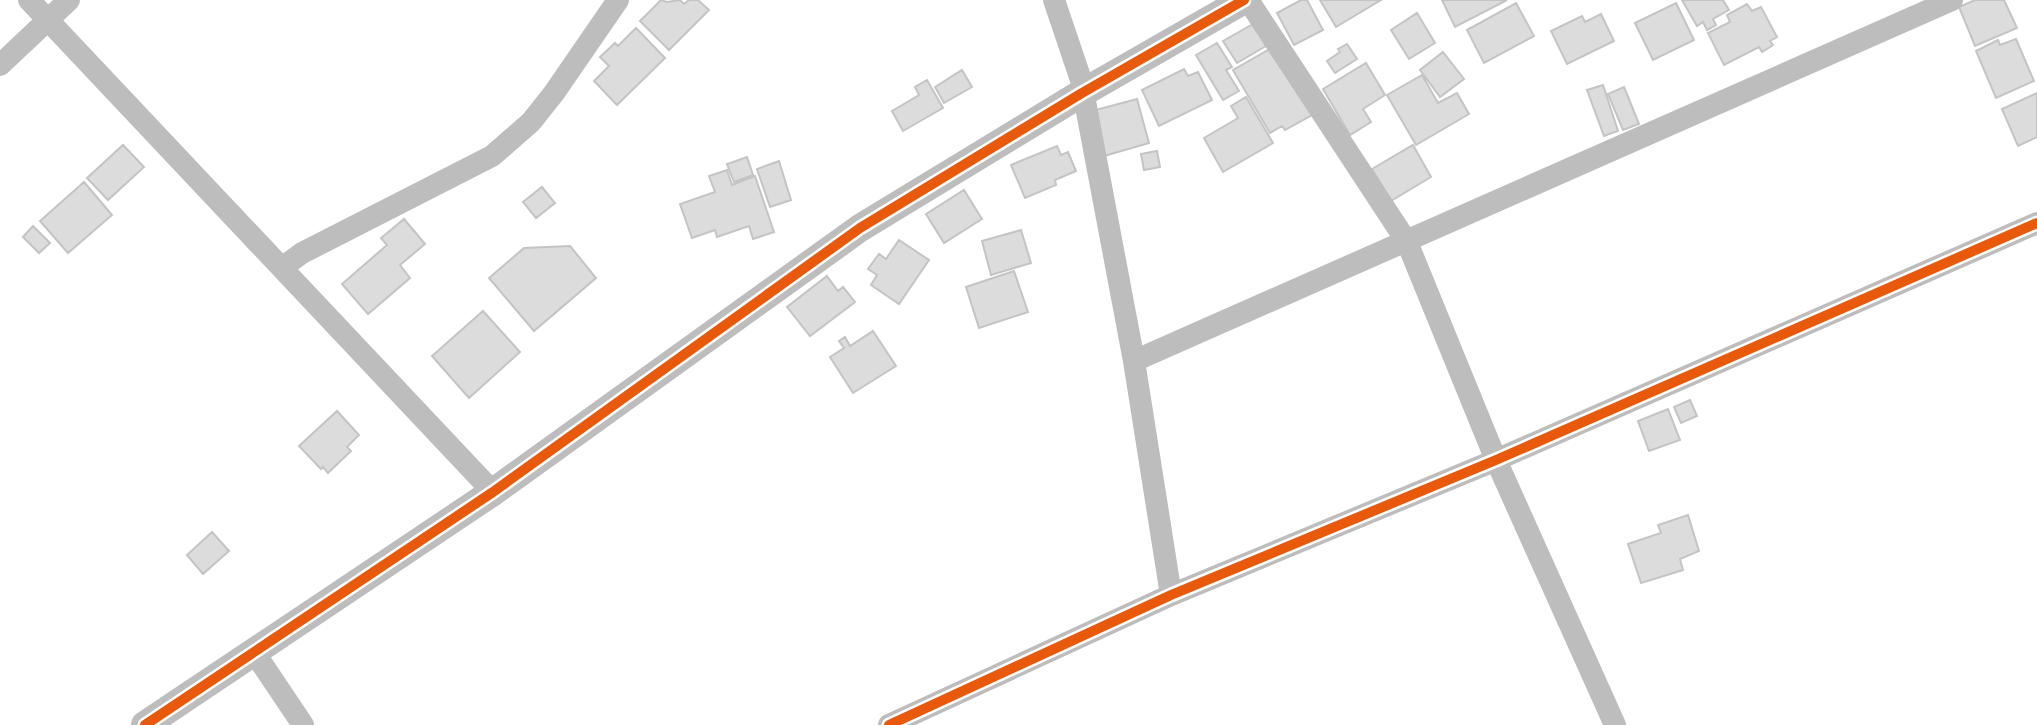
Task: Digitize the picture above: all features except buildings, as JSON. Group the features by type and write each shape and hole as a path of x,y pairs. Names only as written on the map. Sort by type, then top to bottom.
{"street":[{"path":"29,0 493,492"},
{"path":"0,65 69,0"},
{"path":"283,267 302,253 492,156 531,122 618,0"},
{"path":"1054,0 1081,80 1134,361 1171,595"},
{"path":"145,725 493,492 860,228 1082,93 1246,0 1407,242 1496,460 1615,725"},
{"path":"1134,361 1952,0"},
{"path":"889,725 1171,595 1496,460 2037,223"},
{"path":"254,652 303,725"}],"cycle path":[{"path":"145,725 493,492 860,228 1082,93 1244,0"},
{"path":"889,725 1171,595 1496,460 2037,223"}]}
